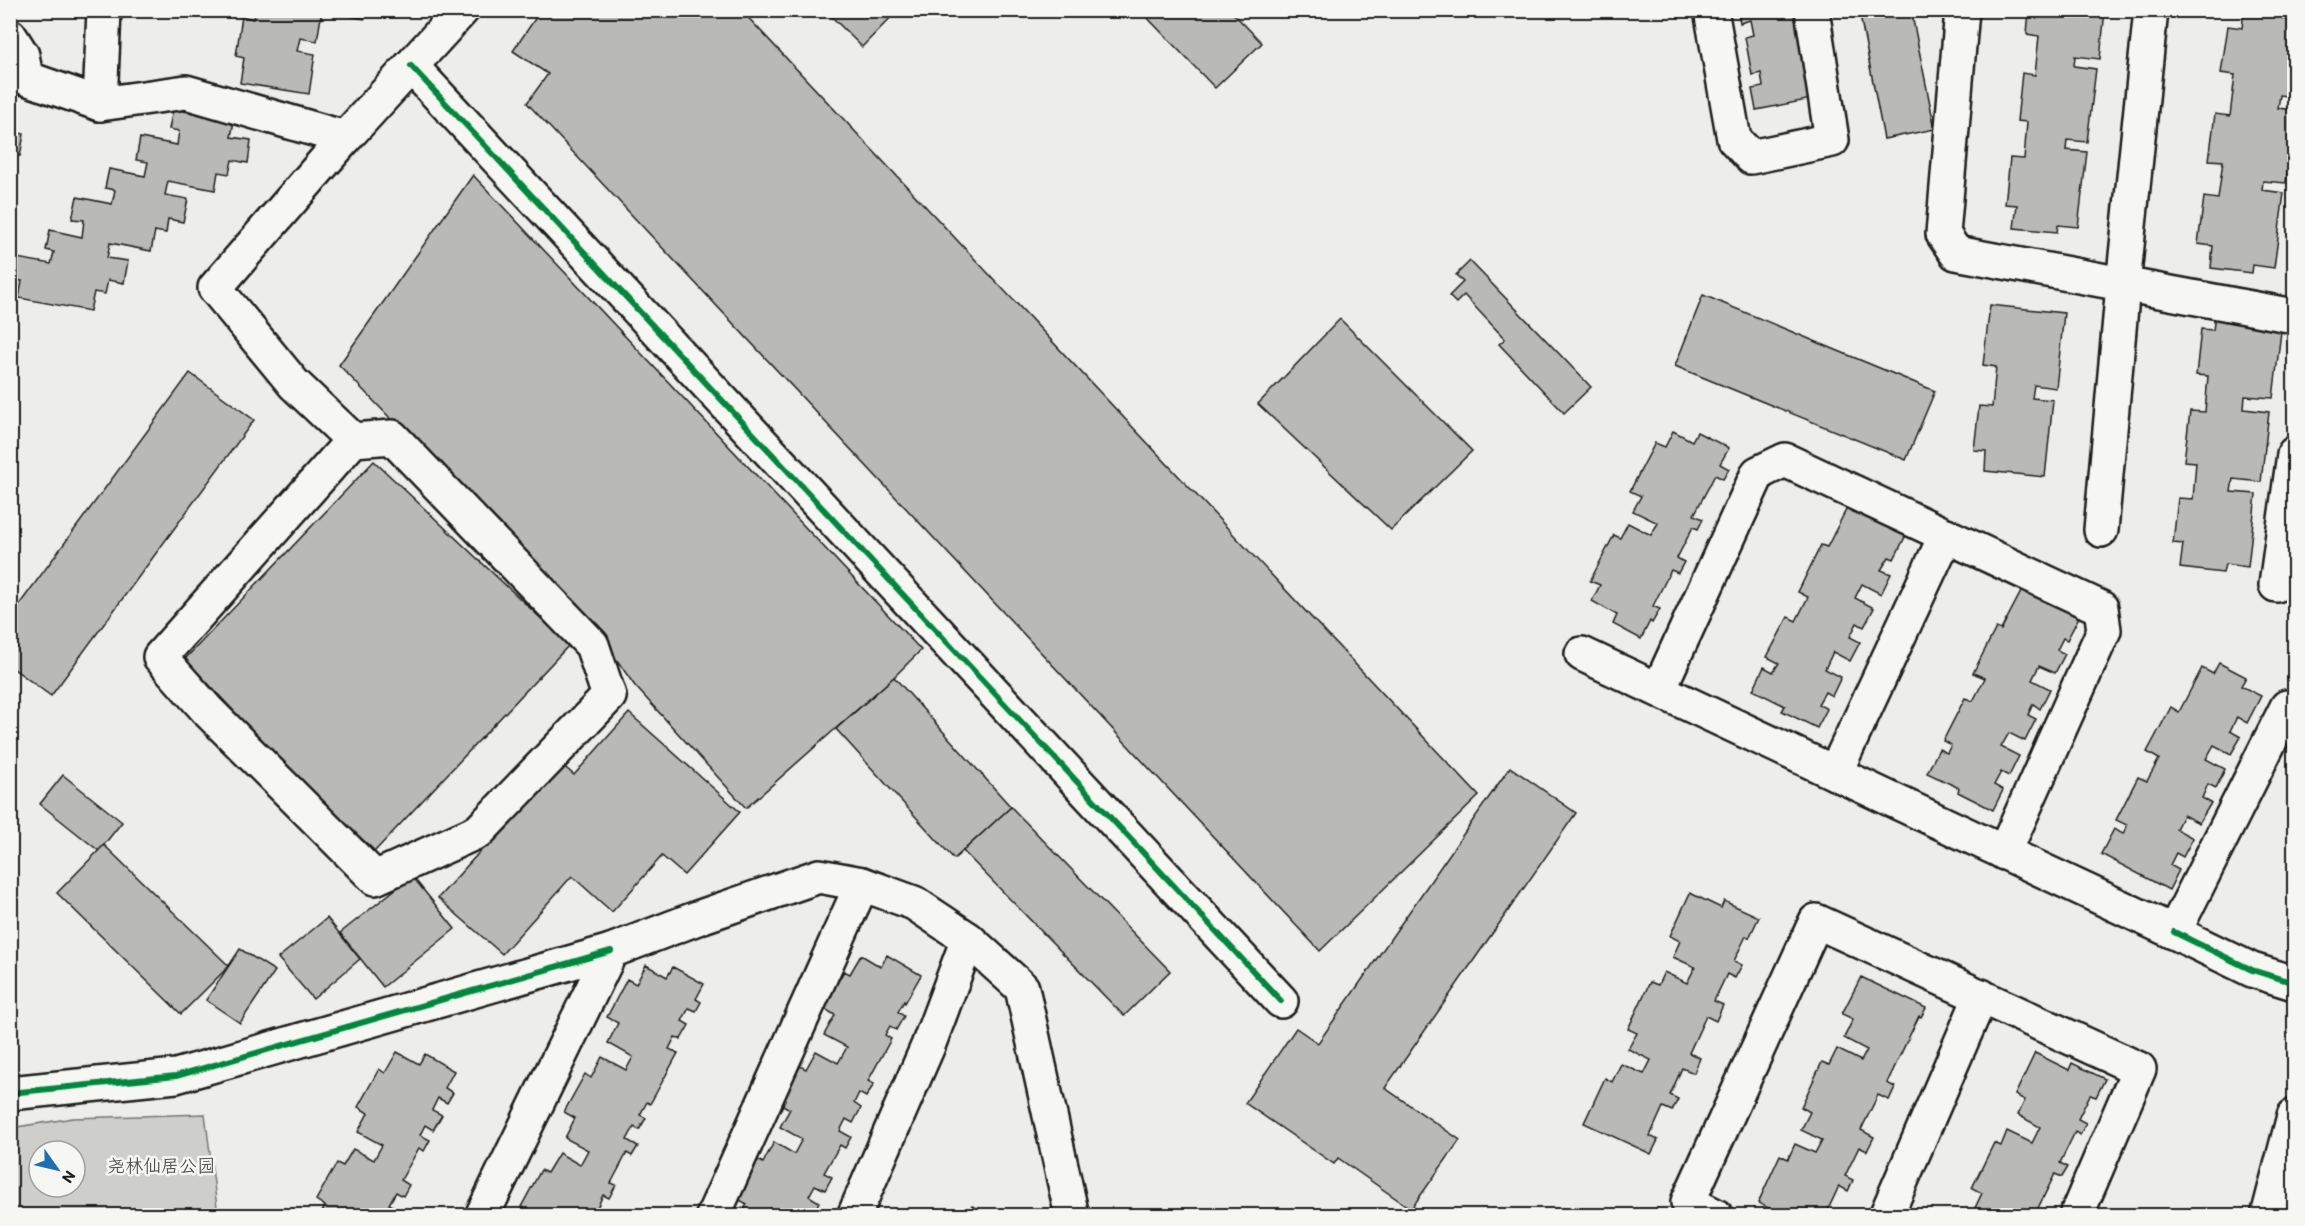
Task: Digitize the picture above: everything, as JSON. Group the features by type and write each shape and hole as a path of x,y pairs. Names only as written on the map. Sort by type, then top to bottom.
{"street":[{"path":"100,104 104,10"},
{"path":"353,440 160,657 208,711 375,878 479,831 609,696 592,645 392,437 353,440 294,384 215,288 345,138 462,10"},
{"path":"1711,10 1734,139 1751,157 1833,140 1812,10"},
{"path":"1962,10 1943,234 1956,253 2295,316"},
{"path":"2101,530 2151,10"},
{"path":"10,36 22,55 26,78 100,104 186,92 345,138"},
{"path":"411,66 1281,1001"},
{"path":"2276,585 2295,454"},
{"path":"1659,689 1758,473 1785,460 2101,608 2104,630 2004,853"},
{"path":"1835,773 1946,535"},
{"path":"1582,654 2252,970 2295,983"},
{"path":"2174,933 2287,707"},
{"path":"10,1092 176,1076 611,951 819,876 862,884 914,903 968,939 1022,988 1072,1215"},
{"path":"713,1215 862,884"},
{"path":"1716,1215 1688,1202 1815,921 2139,1069 2076,1215"},
{"path":"854,1215 928,1046 968,939"},
{"path":"482,1215 611,951"},
{"path":"1886,1215 1981,996"},
{"path":"2268,1215 2295,1116"}],"green space":[{"name":"尧林仙居公园","path":"205,1114 218,1215 11,1215 11,1128 73,1118"}],"building":[{"path":"255,10 367,10 365,19 322,11 317,41 300,38 297,51 315,54 309,94 240,83 244,58 236,56 242,16 253,19"},
{"path":"541,10 741,10 1479,796 1320,951 527,103 548,74 513,51"},
{"path":"825,10 898,10 862,47"},
{"path":"1140,10 1230,10 1262,43 1215,88"},
{"path":"1738,10 1800,10 1817,98 1756,110 1752,89 1763,87 1761,73 1752,75 1745,37 1753,35 1750,20 1740,23"},
{"path":"1859,10 1911,10 1935,129 1884,139"},
{"path":"2029,10 2105,10 2100,59 2075,56 2074,66 2096,69 2087,142 2067,140 2066,150 2087,152 2078,227 2058,225 2057,232 2014,228 2017,205 2005,204 2010,158 2024,159 2027,122 2017,121 2022,73 2035,75 2039,36 2027,34"},
{"path":"2244,10 2284,10 2283,19 2294,21 2294,97 2280,95 2278,108 2294,110 2286,183 2263,181 2262,190 2284,193 2274,268 2253,265 2252,273 2211,268 2213,246 2198,244 2204,197 2218,199 2223,161 2209,160 2215,114 2230,116 2235,75 2221,73 2228,26 2242,28"},
{"path":"173,109 234,121 231,137 251,140 248,163 232,160 229,174 218,172 215,190 168,181 165,195 188,199 183,222 168,219 166,233 155,231 151,251 110,243 107,258 128,261 124,283 108,280 105,294 94,292 90,311 19,298 22,281 13,280 17,258 51,264 54,252 46,250 50,230 82,237 84,220 72,219 77,197 112,204 115,190 105,188 109,169 145,176 148,162 136,160 140,138 177,145 179,131 169,129"},
{"path":"10,113 15,114 11,131 24,134 20,156 10,154"},
{"path":"473,175 921,650 894,677 746,808 635,686 600,636 339,365"},
{"path":"1470,261 1591,387 1564,413 1499,344 1505,339 1464,295 1456,303 1449,296 1463,282 1456,275"},
{"path":"1703,295 1935,391 1906,460 1675,366"},
{"path":"1990,305 2064,313 2056,388 2034,385 2032,398 2053,400 2045,477 1985,471 1986,451 1974,450 1979,406 1992,407 1996,367 1983,365"},
{"path":"2215,315 2282,323 2273,398 2245,396 2244,409 2269,412 2261,482 2233,479 2231,492 2256,494 2248,567 2225,564 2223,573 2180,568 2183,544 2173,543 2178,498 2193,499 2196,462 2184,461 2190,411 2205,412 2208,376 2196,375 2201,329 2213,330"},
{"path":"1340,319 1472,451 1391,530 1258,404"},
{"path":"190,373 254,420 51,696 10,666 10,617"},
{"path":"1673,431 1692,441 1697,432 1729,448 1720,464 1729,469 1723,479 1715,475 1694,515 1703,519 1698,529 1693,527 1677,558 1684,562 1678,573 1671,570 1653,606 1660,609 1652,623 1650,621 1641,639 1613,624 1617,615 1592,601 1600,585 1590,581 1614,535 1620,538 1628,523 1651,535 1658,523 1633,511 1641,496 1630,491 1655,443 1665,447"},
{"path":"374,461 569,645 375,851 302,784 185,659"},
{"path":"1848,506 1906,535 1894,559 1889,557 1881,570 1891,574 1881,594 1862,584 1855,598 1874,608 1864,627 1857,623 1850,637 1860,642 1850,661 1833,652 1825,669 1841,677 1832,696 1825,692 1818,704 1827,709 1817,728 1782,711 1785,706 1753,690 1764,667 1773,672 1779,663 1767,657 1788,617 1796,621 1808,597 1798,592 1821,545 1827,547"},
{"path":"2023,588 2079,617 2067,640 2063,638 2057,650 2065,654 2055,673 2039,666 2032,680 2050,689 2040,709 2033,704 2028,715 2036,719 2025,741 2009,733 2001,747 2019,756 2009,776 2001,772 1994,785 2003,790 1993,810 1958,792 1959,788 1927,773 1939,749 1947,753 1951,745 1943,741 1965,698 1973,701 1985,678 1973,673 1996,628 2001,630"},
{"path":"2219,663 2246,677 2241,686 2261,696 2247,723 2237,717 2230,731 2241,737 2231,754 2214,745 2206,759 2225,769 2216,788 2208,784 2202,798 2211,803 2199,823 2183,815 2176,829 2193,838 2183,857 2176,853 2170,865 2179,870 2169,890 2101,854 2114,829 2123,834 2127,825 2116,820 2138,777 2147,781 2159,759 2147,752 2171,707 2179,712 2202,668 2213,674"},
{"path":"894,677 1011,807 954,859 836,729"},
{"path":"629,713 740,812 684,875 662,856 612,912 572,876 502,954 438,898 560,763 574,775"},
{"path":"1510,767 1576,813 1385,1088 1460,1140 1411,1209 1338,1158 1334,1164 1245,1103 1296,1028 1318,1043"},
{"path":"63,775 122,822 99,851 40,804"},
{"path":"1011,807 1170,971 1124,1016 963,851"},
{"path":"104,845 229,966 181,1014 57,893"},
{"path":"412,876 455,929 383,987 340,933"},
{"path":"1690,893 1721,908 1724,901 1759,917 1749,938 1746,936 1734,961 1742,965 1735,978 1727,974 1714,1001 1723,1005 1716,1021 1706,1016 1689,1053 1700,1058 1694,1073 1682,1068 1670,1095 1678,1099 1672,1111 1663,1107 1650,1136 1658,1140 1651,1154 1584,1123 1605,1078 1612,1082 1621,1064 1644,1074 1651,1060 1628,1049 1637,1033 1628,1029 1650,982 1658,985 1664,972 1687,983 1695,967 1673,957 1680,941 1670,936"},
{"path":"327,918 360,959 313,999 278,958"},
{"path":"240,949 275,971 240,1023 206,1000"},
{"path":"861,955 881,967 887,955 921,975 898,1012 904,1016 896,1030 890,1026 885,1035 891,1039 868,1081 874,1084 866,1097 859,1093 854,1103 861,1108 853,1123 846,1119 840,1131 851,1137 845,1148 840,1145 824,1173 832,1177 825,1190 815,1185 809,1196 819,1202 812,1216 803,1214 802,1216 741,1216 747,1204 736,1198 758,1160 763,1163 774,1142 794,1154 802,1139 780,1127 790,1109 779,1103 800,1066 806,1069 816,1051 838,1063 847,1047 824,1035 835,1015 823,1008 844,971 850,974"},
{"path":"646,965 667,977 673,967 704,984 696,999 701,1002 696,1011 689,1008 682,1021 689,1025 681,1039 675,1037 669,1049 678,1053 650,1104 647,1102 640,1115 646,1118 639,1130 634,1127 627,1140 638,1146 632,1156 627,1153 611,1183 616,1185 609,1198 603,1195 597,1208 604,1212 602,1216 529,1216 531,1212 521,1207 541,1170 547,1173 559,1153 580,1165 588,1150 565,1138 575,1118 564,1112 585,1074 591,1078 602,1057 626,1070 633,1057 608,1043 618,1023 607,1017 627,979 636,984"},
{"path":"1861,977 1926,1008 1921,1017 1919,1016 1887,1083 1895,1087 1889,1100 1878,1095 1861,1130 1874,1137 1867,1151 1859,1147 1845,1176 1853,1180 1848,1191 1839,1186 1825,1216 1785,1216 1758,1203 1780,1155 1788,1159 1795,1144 1815,1153 1822,1140 1801,1130 1810,1112 1801,1107 1822,1062 1829,1065 1837,1049 1861,1061 1867,1050 1844,1038 1853,1019 1842,1014"},
{"path":"397,1052 419,1064 425,1054 454,1071 445,1088 453,1093 447,1103 438,1098 432,1110 442,1115 433,1130 425,1125 420,1135 430,1140 424,1151 419,1148 401,1180 409,1185 403,1196 396,1192 389,1204 396,1208 391,1216 320,1216 325,1206 316,1200 337,1163 343,1166 353,1149 374,1160 382,1145 358,1132 368,1113 358,1107 379,1069 385,1073"},
{"path":"2035,1053 2069,1070 2072,1063 2105,1079 2096,1097 2090,1095 2078,1119 2086,1123 2080,1135 2075,1132 2060,1163 2068,1167 2062,1177 2055,1174 2036,1212 2043,1216 1991,1216 1975,1208 1982,1193 1972,1188 1994,1143 2001,1146 2007,1131 2032,1143 2040,1127 2018,1115 2025,1100 2015,1095"},
{"path":"972,1206 990,1216 967,1216"}],"cycle path":[{"path":"411,66 1281,1001"},
{"path":"2174,932 2252,970 2294,983"},
{"path":"10,1093 176,1076 611,951"}]}
